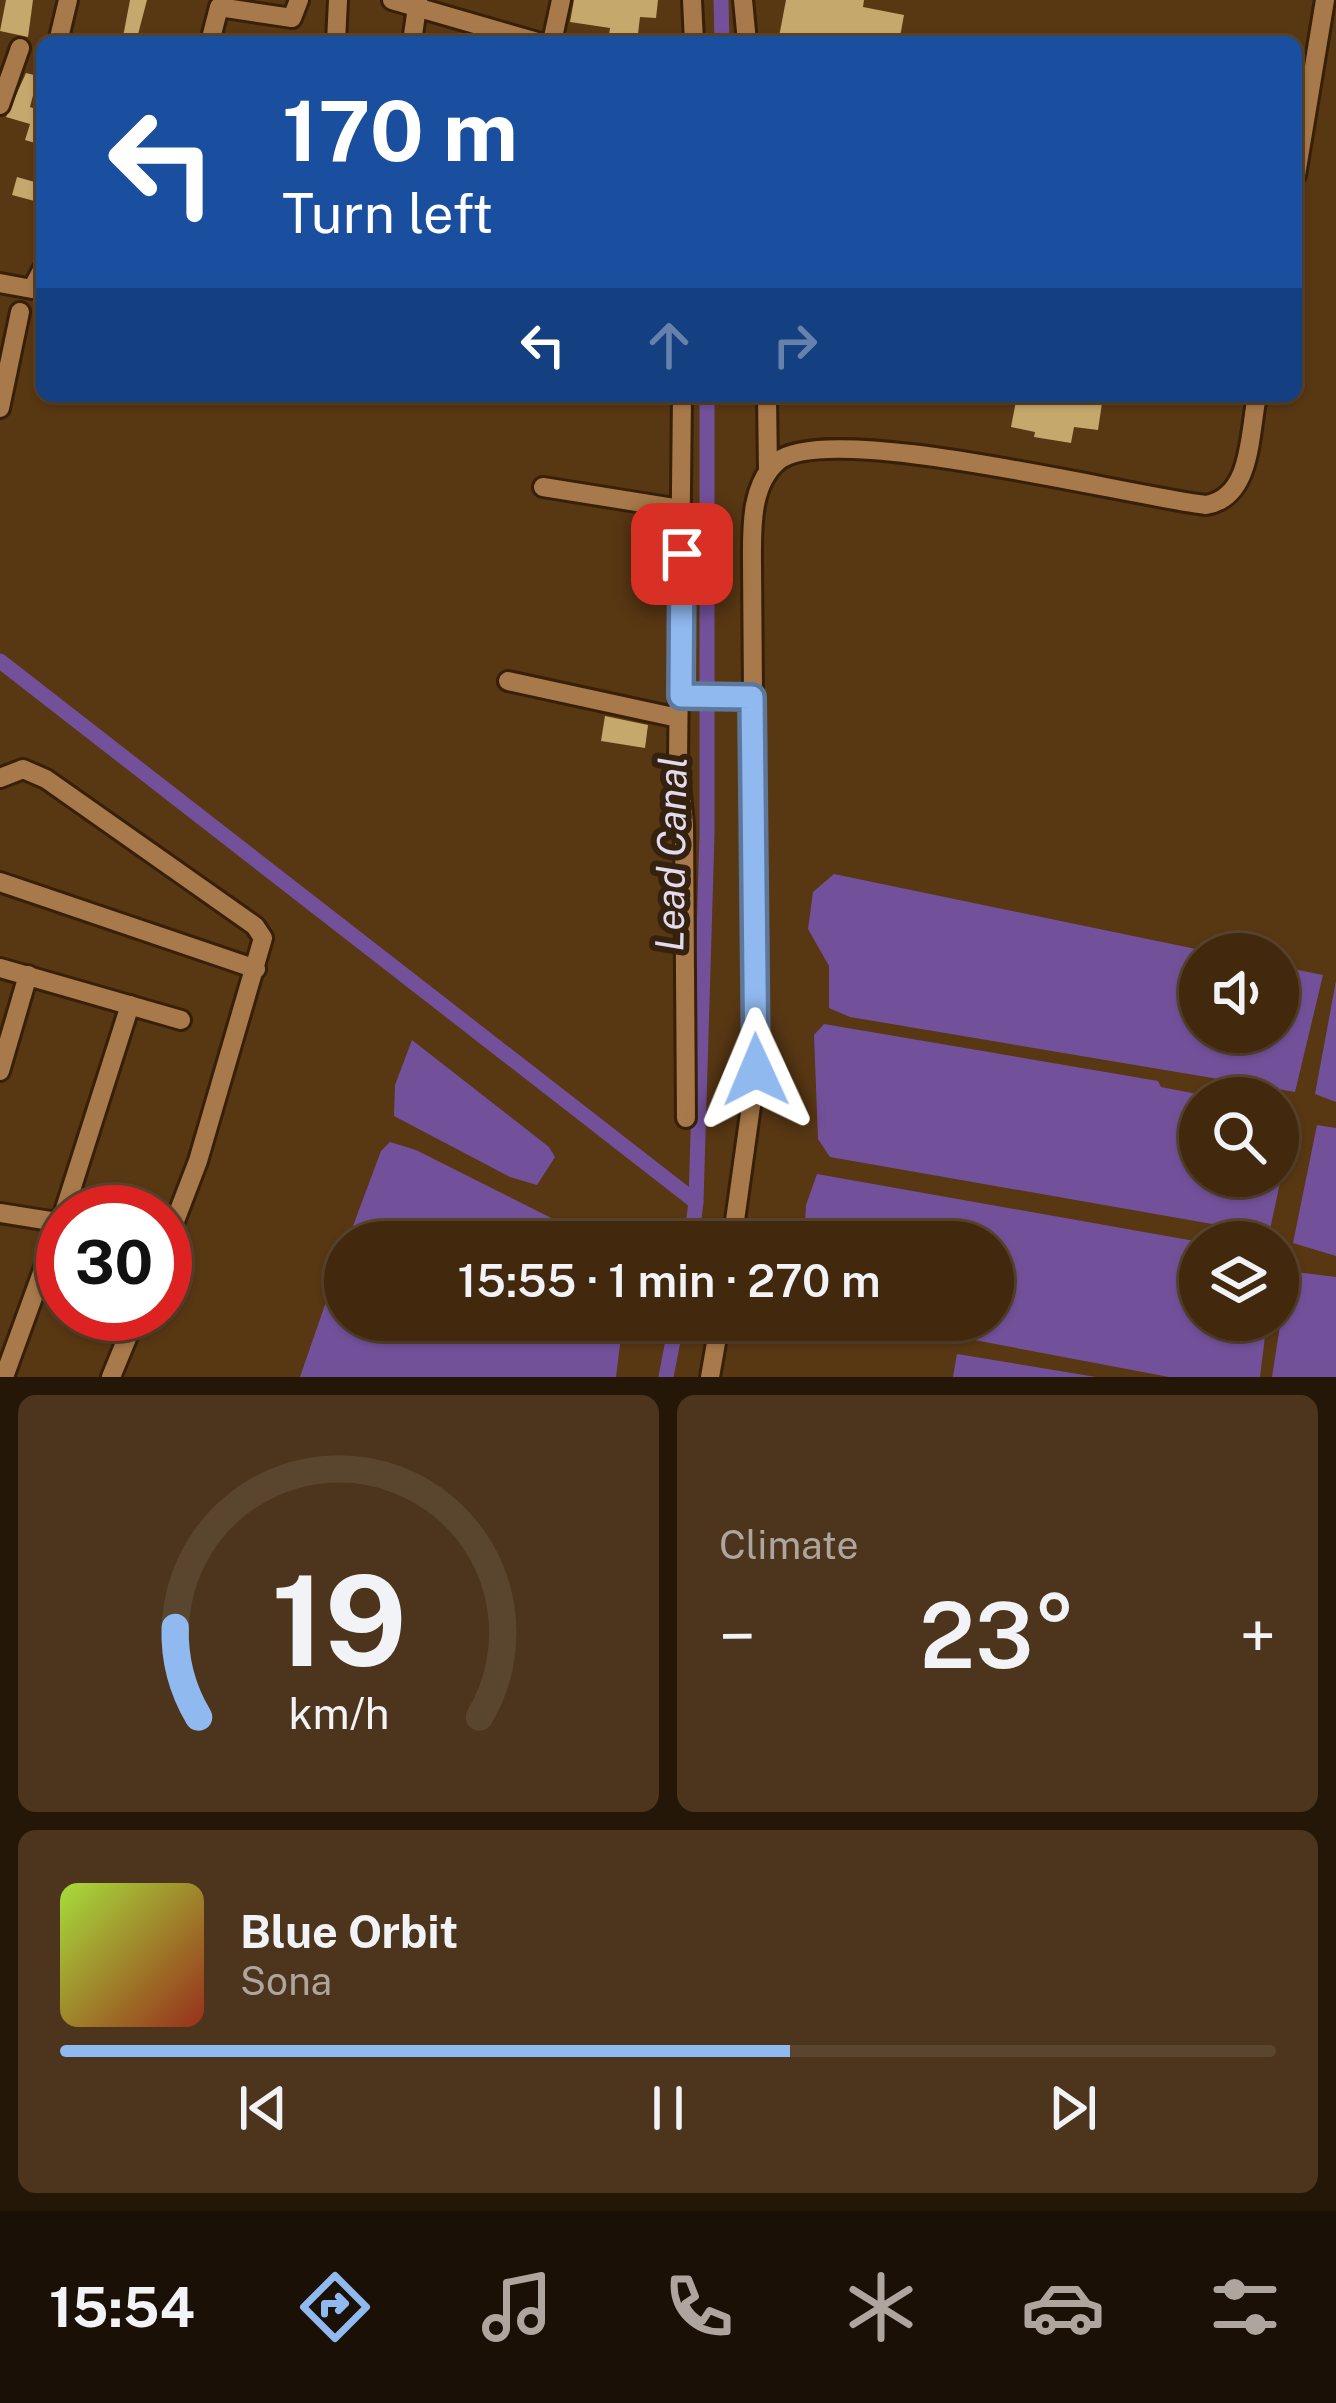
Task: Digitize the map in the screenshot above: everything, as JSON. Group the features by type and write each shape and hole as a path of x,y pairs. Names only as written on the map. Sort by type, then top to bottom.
{"street":[{"path":"59,36 68,0"},
{"path":"211,36 215,12 229,4 292,18 299,0"},
{"path":"337,36 338,0"},
{"path":"392,0 468,9 524,36"},
{"path":"553,36 561,0"},
{"path":"692,0 694,36"},
{"path":"743,0 746,36"},
{"path":"1302,139 1325,0"},
{"path":"413,36 417,3"},
{"path":"0,105 20,48"},
{"path":"0,284 32,289 36,281"},
{"path":"0,408 20,313"},
{"path":"682,402 678,718 684,824 686,1118"},
{"path":"735,1221 756,1070 753,524 768,472 767,402"},
{"path":"768,472 794,453 856,446 1206,505 1227,500 1239,485 1256,402"},
{"path":"543,488 680,509"},
{"path":"508,681 678,718"},
{"path":"681,696 752,697"},
{"path":"0,778 23,769 46,778 256,926 262,938 185,1185"},
{"path":"0,882 256,969"},
{"path":"0,968 181,1020"},
{"path":"0,1072 28,975"},
{"path":"73,1185 130,1005"},
{"path":"0,1213 36,1216"},
{"path":"4,1377 36,1291"},
{"path":"111,1377 126,1341"},
{"path":"710,1377 716,1341"}],"shaded area":[{"path":"834,874 1179,946 1179,1053 1299,1053 1299,970 1323,975 1299,1077 1206,1077 850,1017 829,1008 829,966 808,929 813,892"},
{"path":"1336,981 1336,1102 1315,1094"},
{"path":"824,1024 1158,1081 1161,1087 1179,1090 1179,1197 1277,1197 1272,1221 1195,1221 830,1157 818,1139 814,1035"},
{"path":"412,1040 549,1147 555,1157 537,1185 510,1177 394,1116 395,1085"},
{"path":"1317,1125 1336,1128 1336,1256 1299,1245 1297,1221"},
{"path":"390,1142 416,1150 557,1221 355,1221 381,1151"},
{"path":"817,1174 1179,1238 1179,1341 1264,1341 1260,1377 1169,1377 980,1341 1014,1341 1014,1221 805,1221"},
{"path":"1299,1272 1336,1277 1336,1377 1272,1377 1278,1341 1299,1341"},
{"path":"324,1308 324,1341 620,1341 616,1377 300,1377"},
{"path":"957,1354 1096,1377 953,1377"}],"building":[{"path":"6,0 33,0 28,37 0,31"},
{"path":"130,0 147,0 138,36 123,36"},
{"path":"574,0 658,0 656,18 640,17 638,36 609,36 610,28 570,22"},
{"path":"786,0 864,0 863,7 904,15 900,36 779,36"},
{"path":"26,73 36,76 30,107 36,109 36,143 25,140 30,124 6,117"},
{"path":"17,177 36,182 36,201 12,195"},
{"path":"1016,402 1102,402 1098,430 1074,427 1071,443 1034,437 1035,432 1011,427"},
{"path":"605,716 648,725 645,748 601,741"}],"waterway":[{"name":"Lead Canal","path":"721,0 722,36"},
{"name":"Lead Canal","path":"694,1221 707,834 707,402"},
{"path":"0,661 696,1202"},
{"name":"Lead Canal","path":"666,1377 673,1341"}],"route":[{"path":"682,554 681,696 752,697 756,1070"}]}
